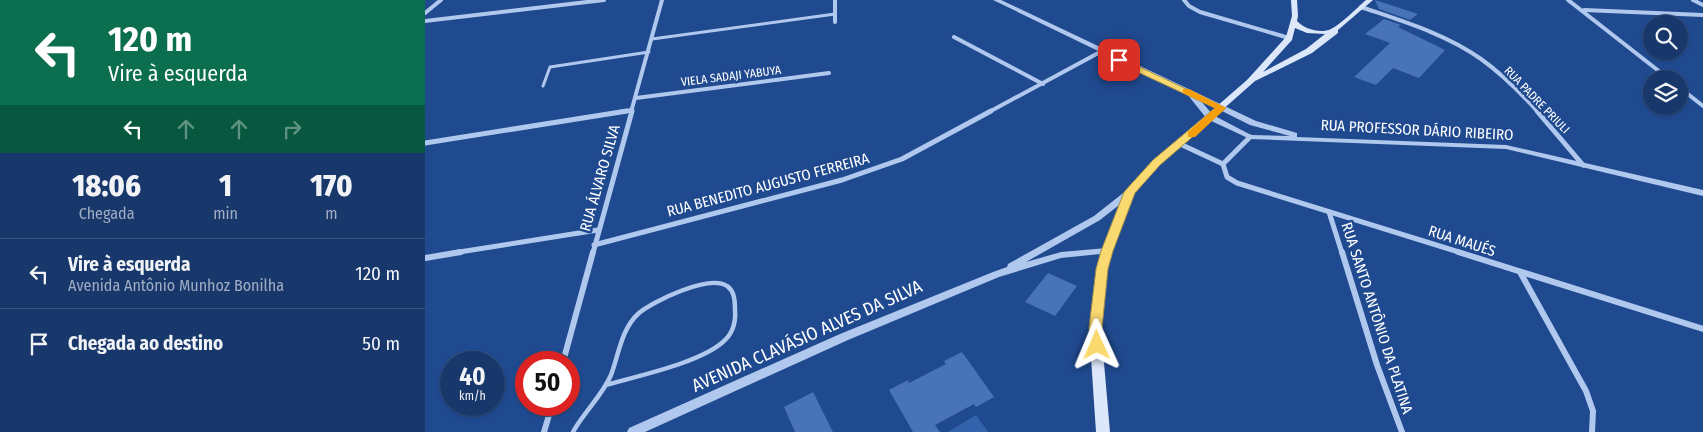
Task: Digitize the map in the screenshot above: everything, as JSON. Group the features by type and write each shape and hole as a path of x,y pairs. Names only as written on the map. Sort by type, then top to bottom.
{"main road":[{"path":"1103,432 1095,328 1102,269 1130,192 1157,163 1250,82 1289,38 1293,21 1294,0"},
{"path":"1250,82 1309,51 1370,0"},
{"path":"1293,21 1300,28 1312,32 1335,31"}],"street":[{"path":"425,13 441,0"},
{"path":"425,21 604,0"},
{"name":"RUA ÁLVARO SILVA","path":"566,351 598,230 653,39 662,0"},
{"path":"835,0 835,22"},
{"path":"996,0 1221,108"},
{"path":"1184,0 1189,6 1200,12 1289,38"},
{"path":"1569,0 1658,70"},
{"path":"1693,0 1703,5"},
{"name":"RUA PADRE PRIULI","path":"1361,7 1438,35 1464,48 1511,86 1583,165"},
{"path":"1583,10 1703,15"},
{"path":"653,39 835,14"},
{"path":"955,37 1043,84"},
{"path":"543,86 550,67 649,52"},
{"name":"RUA BENEDITO AUGUSTO FERREIRA","path":"594,245 842,180 902,159 1102,52"},
{"name":"VIELA SADAJI YABUYA","path":"636,98 829,73"},
{"path":"1190,93 1210,118"},
{"path":"1688,94 1703,106"},
{"name":"RUA PROFESSOR DÁRIO RIBEIRO","path":"1221,108 1253,123 1304,138"},
{"path":"425,143 632,110"},
{"name":"RUA PROFESSOR DÁRIO RIBEIRO","path":"1210,118 1250,137 1505,147 1703,193"},
{"path":"1223,164 1250,137"},
{"name":"RUA MAUÉS","path":"1180,144 1223,164 1227,177 1237,183 1703,330"},
{"name":"AVENIDA CLAVÁSIO ALVES DA SILVA","path":"996,274 1097,218 1130,192"},
{"name":"RUA SANTO ANTÔNIO DA PLATINA","path":"1329,212 1377,365 1402,432"},
{"path":"425,258 598,230"},
{"name":"AVENIDA CLAVÁSIO ALVES DA SILVA","path":"633,432 844,337 996,274 1061,255 1107,251"},
{"path":"1520,272 1586,391 1593,411 1593,432"},
{"path":"544,432 548,416"}],"lane":[{"path":"573,432 581,415 606,385 627,327 636,315 648,306 677,293 715,282 727,285 733,292 735,313 733,326 726,340 712,349 678,363 606,385"}],"shaded area":[{"path":"976,415 988,432 948,432"}],"building":[{"path":"1375,0 1418,14 1410,20 1379,9"},
{"path":"1384,19 1401,25 1398,27 1445,50 1419,78 1393,68 1376,85 1354,77 1390,43 1365,34"},
{"path":"1048,273 1077,286 1055,316 1025,302"},
{"path":"962,352 994,397 976,407 974,404 935,425 940,432 913,432 889,390 908,380 909,383 946,364 944,361"},
{"path":"813,392 833,432 795,432 784,407"}],"slow traffic":[{"path":"1186,91 1221,108 1191,134"}],"route":[{"path":"1097,345 1095,328 1102,269 1130,192 1157,163 1221,108 1119,60"}]}
